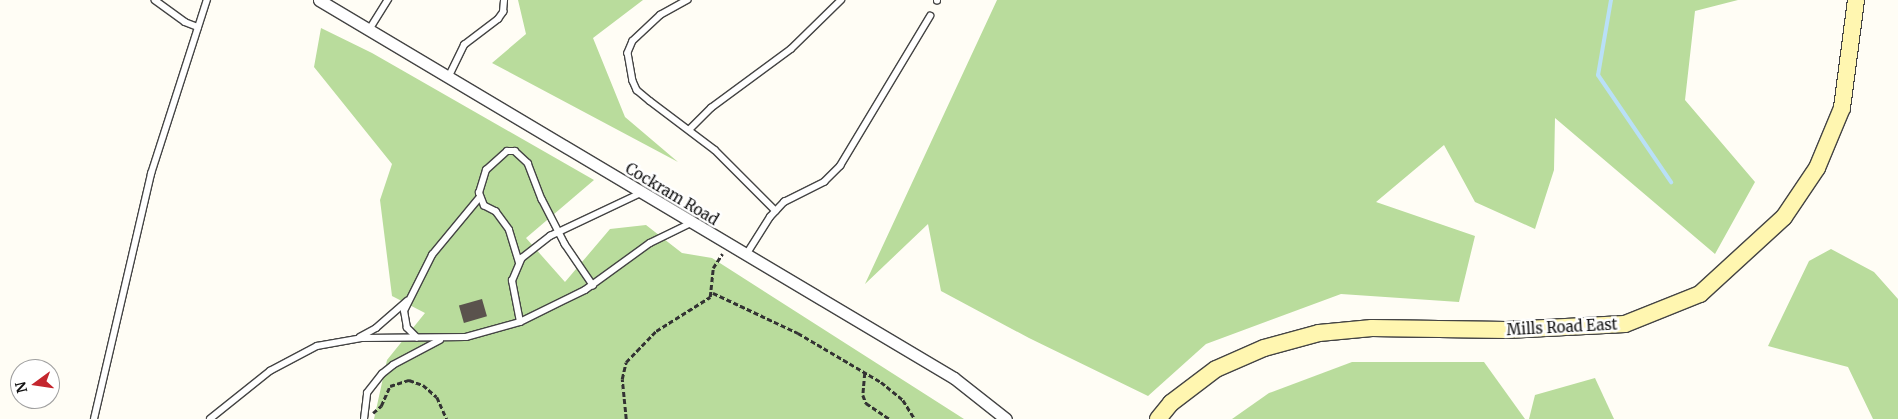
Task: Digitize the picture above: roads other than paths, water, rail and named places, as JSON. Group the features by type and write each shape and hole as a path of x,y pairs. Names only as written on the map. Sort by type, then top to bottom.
{"main road":[{"name":"Mills Road East","path":"1158,419 1171,403 1216,370 1264,348 1319,333 1372,328 1506,330 1625,324 1700,294 1784,218 1817,168 1842,108 1856,0"}],"street":[{"name":"Cockram Road","path":"320,0 640,193 954,378 1006,419"}],"lane":[{"path":"155,0 186,22 198,27"},
{"path":"94,419 140,218 207,0"},
{"path":"369,30 388,0"},
{"path":"448,78 464,45 498,19 503,12 504,0"},
{"path":"688,0 644,29 628,53 628,66 637,90 715,150 776,211"},
{"path":"689,130 711,108 791,49 841,0"},
{"path":"746,255 776,211 798,194 824,182 840,166 930,16"},
{"path":"518,264 503,220 484,206 480,197 480,186 486,170 496,158 507,151 515,151 528,163 558,232 593,285"},
{"path":"520,322 512,281 518,264 530,251 558,232 640,193"},
{"path":"417,338 403,320 409,299 440,244 466,217 480,197"},
{"path":"210,419 230,400 294,356 338,340 466,338 520,322 593,285 650,242 691,223"},
{"path":"357,339 376,328 409,299"},
{"path":"364,419 368,393 382,374 393,365 442,339"}],"waterway":[{"path":"1611,0 1598,75 1671,182"}]}
